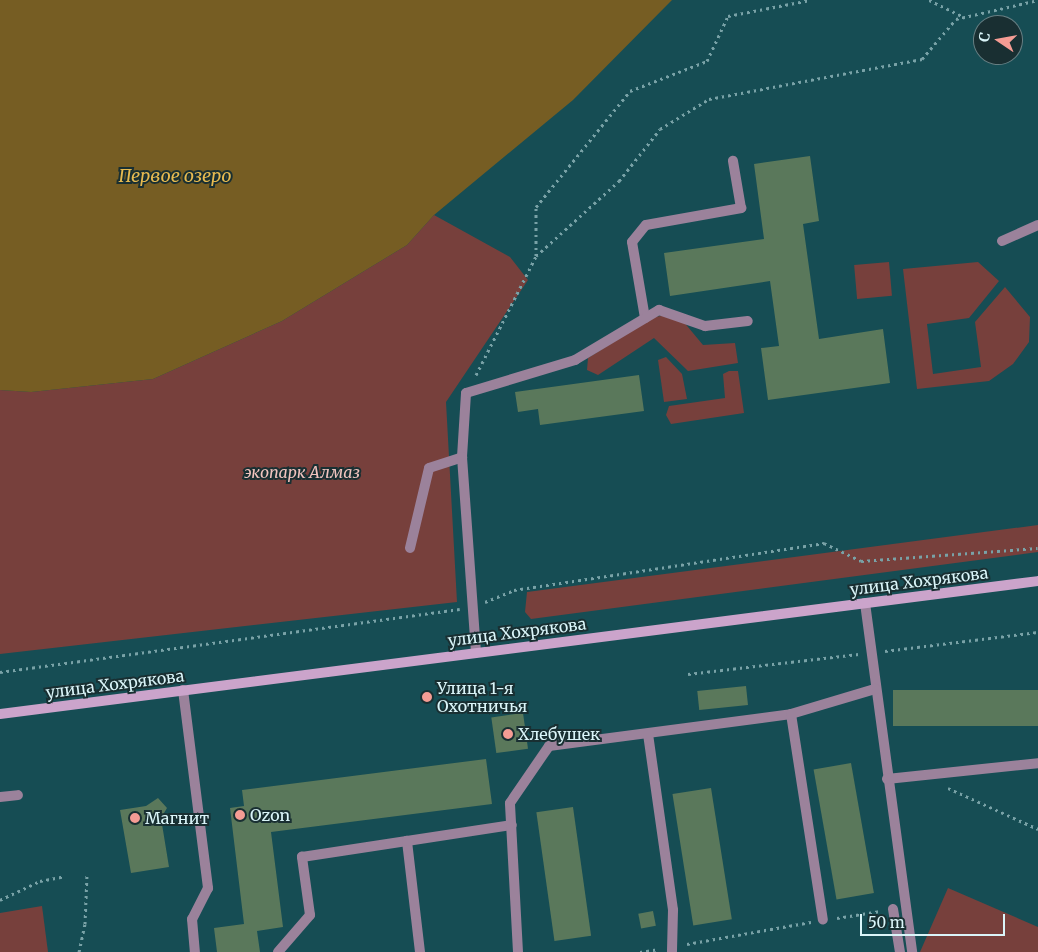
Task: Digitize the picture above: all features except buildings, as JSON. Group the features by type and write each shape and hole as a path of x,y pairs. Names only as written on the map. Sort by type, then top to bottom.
{"main road":[{"name":"улица Хохрякова","path":"0,714 1038,581"}],"street":[{"path":"645,318 632,242 646,225 742,208 733,161"},
{"path":"1002,241 1038,225"},
{"path":"476,652 462,457 466,393 575,360 659,310 705,326 748,321"},
{"path":"410,548 429,468 462,457"},
{"path":"865,603 887,779 912,952"},
{"path":"518,952 510,804 549,746 791,714 875,689"},
{"path":"183,690 208,888 192,919 195,952"},
{"path":"791,714 823,920"},
{"path":"648,734 673,910 672,949"},
{"path":"887,779 1038,763"},
{"path":"0,797 18,795"},
{"path":"278,952 310,915 302,857 512,825"},
{"path":"408,841 420,952"},
{"path":"893,909 900,952"}],"path":[{"path":"536,256 536,207 630,91 707,61 728,16 810,0"},
{"path":"929,0 965,18"},
{"path":"466,393 536,256 619,181 660,129 709,99 922,58 956,19 1038,0"},
{"path":"0,672 473,607 514,590 824,543 861,561 1038,548"},
{"path":"922,776 1038,829"},
{"path":"79,952 86,924 87,874"},
{"path":"0,900 40,881 65,876"},
{"path":"640,952 672,949 823,920 893,909"}],"green space":[{"name":"экопарк Алмаз","path":"434,215 510,257 528,280 446,402 457,602 0,654 0,390 31,392 153,379 282,321 407,245"},
{"path":"889,262 892,296 857,299 854,265"},
{"path":"978,262 999,281 969,318 927,324 933,374 981,367 975,322 1005,287 1030,317 1029,342 1013,364 989,381 917,389 903,269"},
{"path":"669,315 683,321 703,345 735,343 738,363 688,371 654,338 598,375 587,370 588,358 653,317"},
{"path":"666,357 682,374 687,399 664,402 658,360"},
{"path":"729,371 738,371 744,413 671,424 666,415 669,406 725,398 723,374"},
{"path":"1038,525 1038,552 531,619 525,612 527,592"},
{"path":"948,888 1038,927 1038,952 920,952"},
{"path":"42,906 48,952 0,952 0,913"}],"water":[{"name":"Первое озеро","path":"0,0 672,0 573,100 434,215 407,245 282,321 153,379 31,392 0,390"}],"place":[{"name":"Улица 1-я Охотничья","path":"427,697"},
{"name":"Хлебушек","path":"508,734"},
{"name":"Ozon","path":"240,815"},
{"name":"Магнит","path":"135,818"}]}
